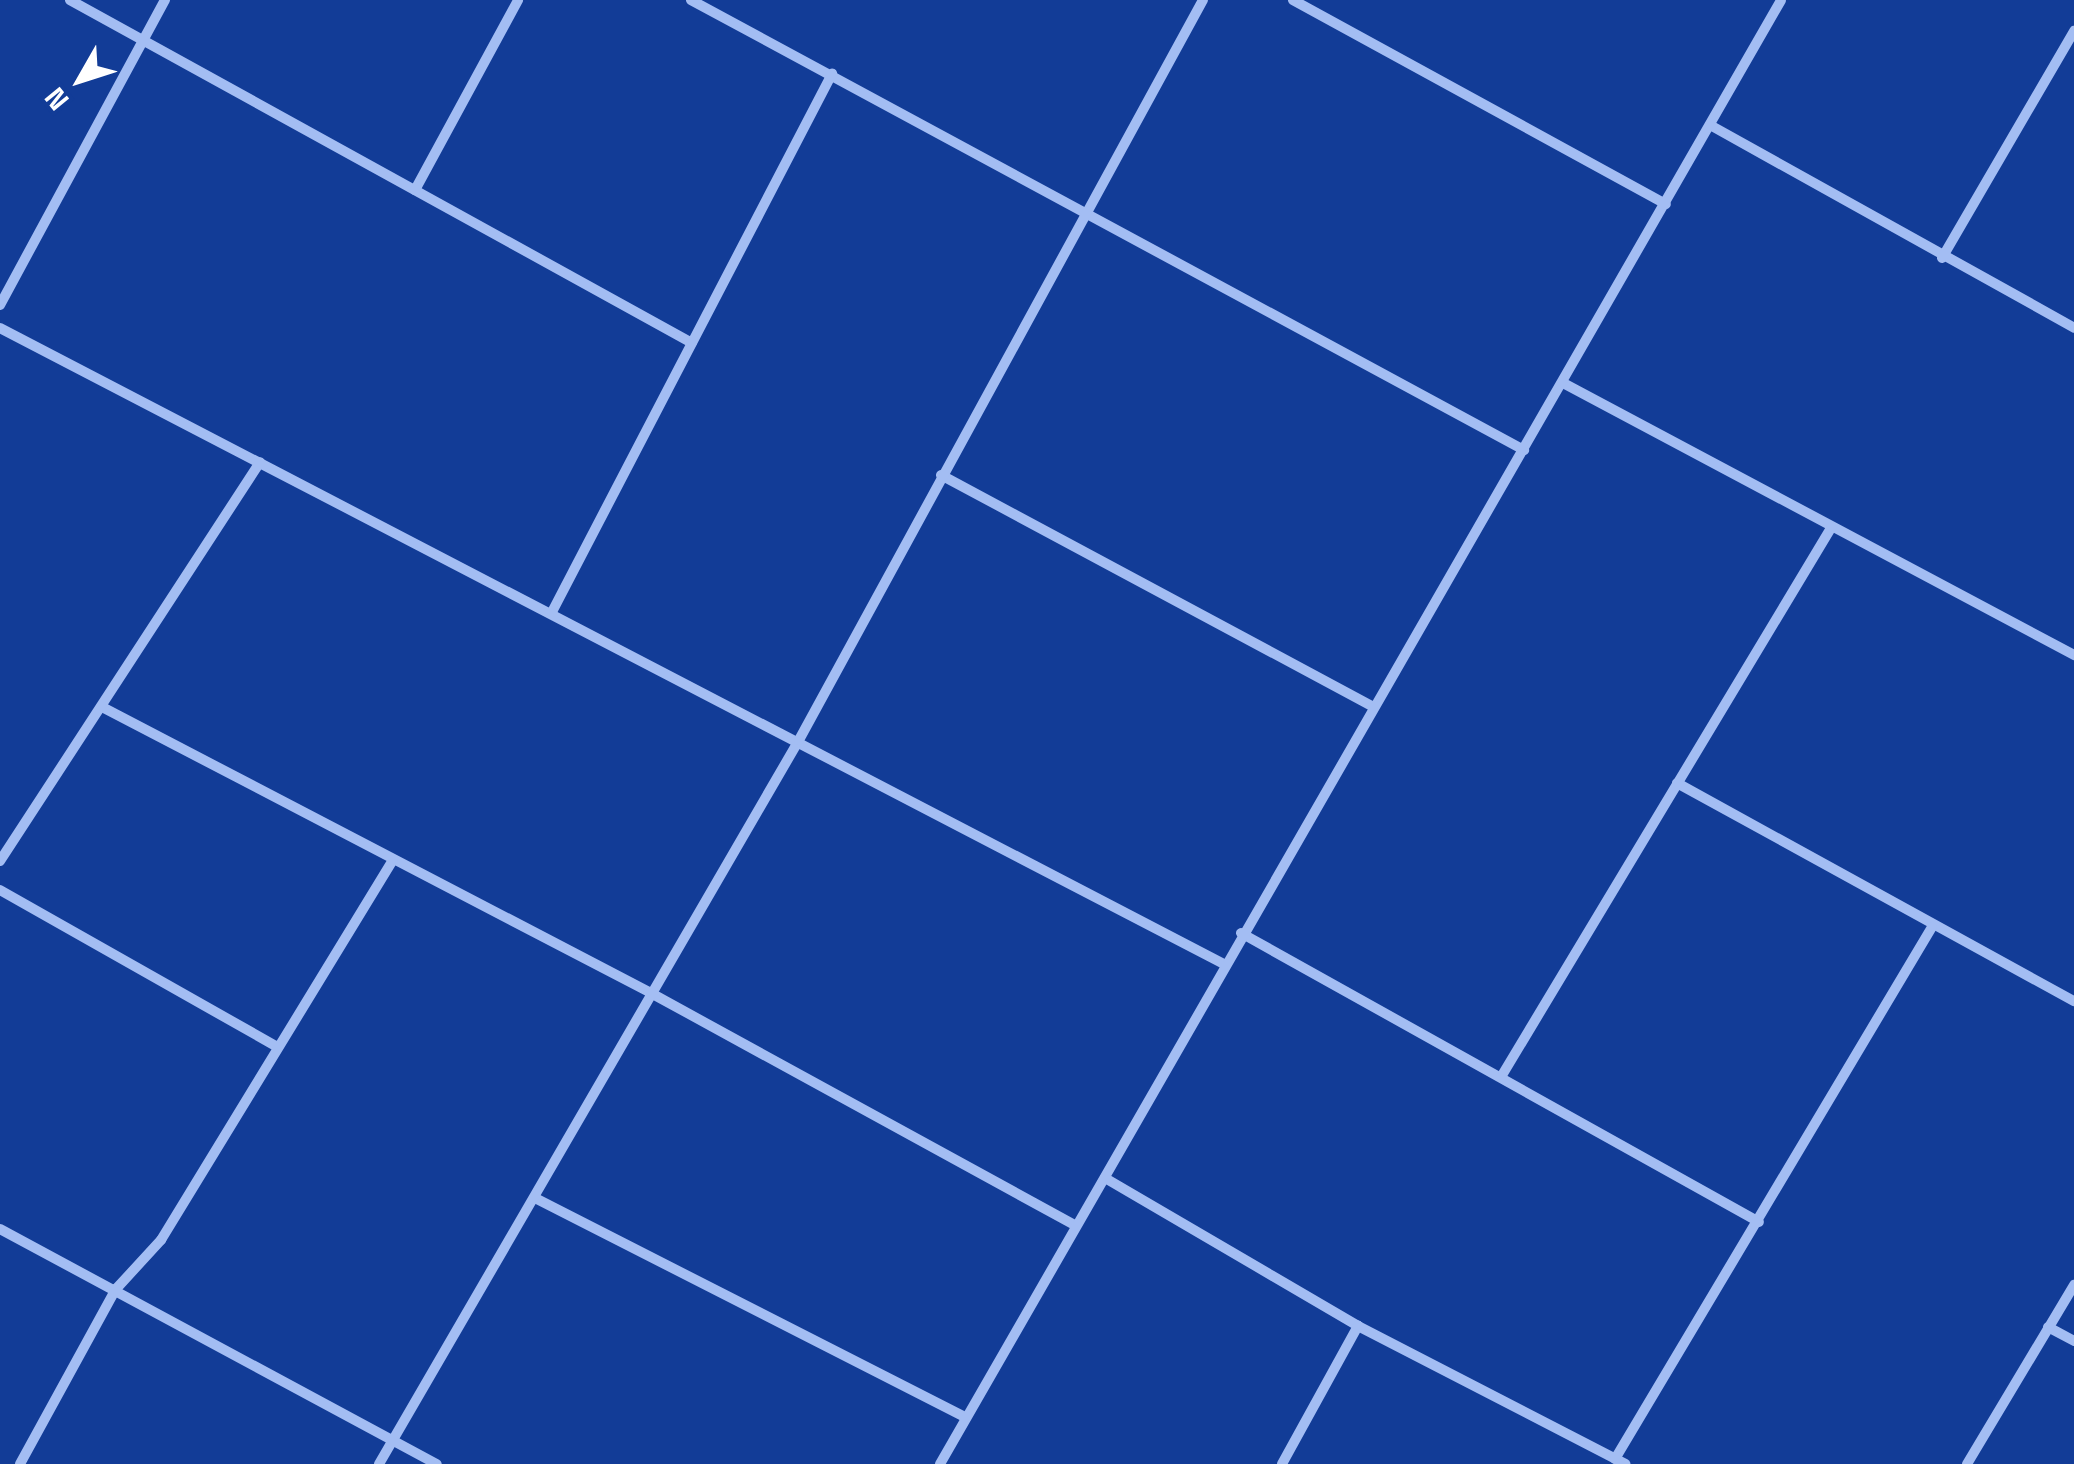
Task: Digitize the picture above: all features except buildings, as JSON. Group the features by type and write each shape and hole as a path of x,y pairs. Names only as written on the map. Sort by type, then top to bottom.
{"street":[{"path":"70,0 692,343"},
{"path":"0,305 164,0"},
{"path":"415,190 518,0"},
{"path":"691,0 1092,212 1524,450"},
{"path":"379,1464 798,740 941,476 1092,212 1204,0"},
{"path":"1293,0 1666,204"},
{"path":"940,1464 1372,706 1565,384 1781,0"},
{"path":"1942,258 2074,32"},
{"path":"552,612 832,74"},
{"path":"1710,126 2074,328"},
{"path":"0,328 1224,964"},
{"path":"1565,384 2074,655"},
{"path":"0,861 104,708 260,462"},
{"path":"941,476 1372,706"},
{"path":"1502,1077 1831,528"},
{"path":"104,708 649,992 1074,1225"},
{"path":"1677,783 2074,1002"},
{"path":"20,1464 116,1290 161,1240 393,860"},
{"path":"0,890 277,1047"},
{"path":"1105,1178 1358,1326 1620,1461 1932,927"},
{"path":"1241,933 1759,1222"},
{"path":"534,1198 965,1418"},
{"path":"0,1229 437,1464"},
{"path":"1967,1464 2074,1285"},
{"path":"1282,1464 1358,1326"},
{"path":"2048,1327 2074,1341"}]}
